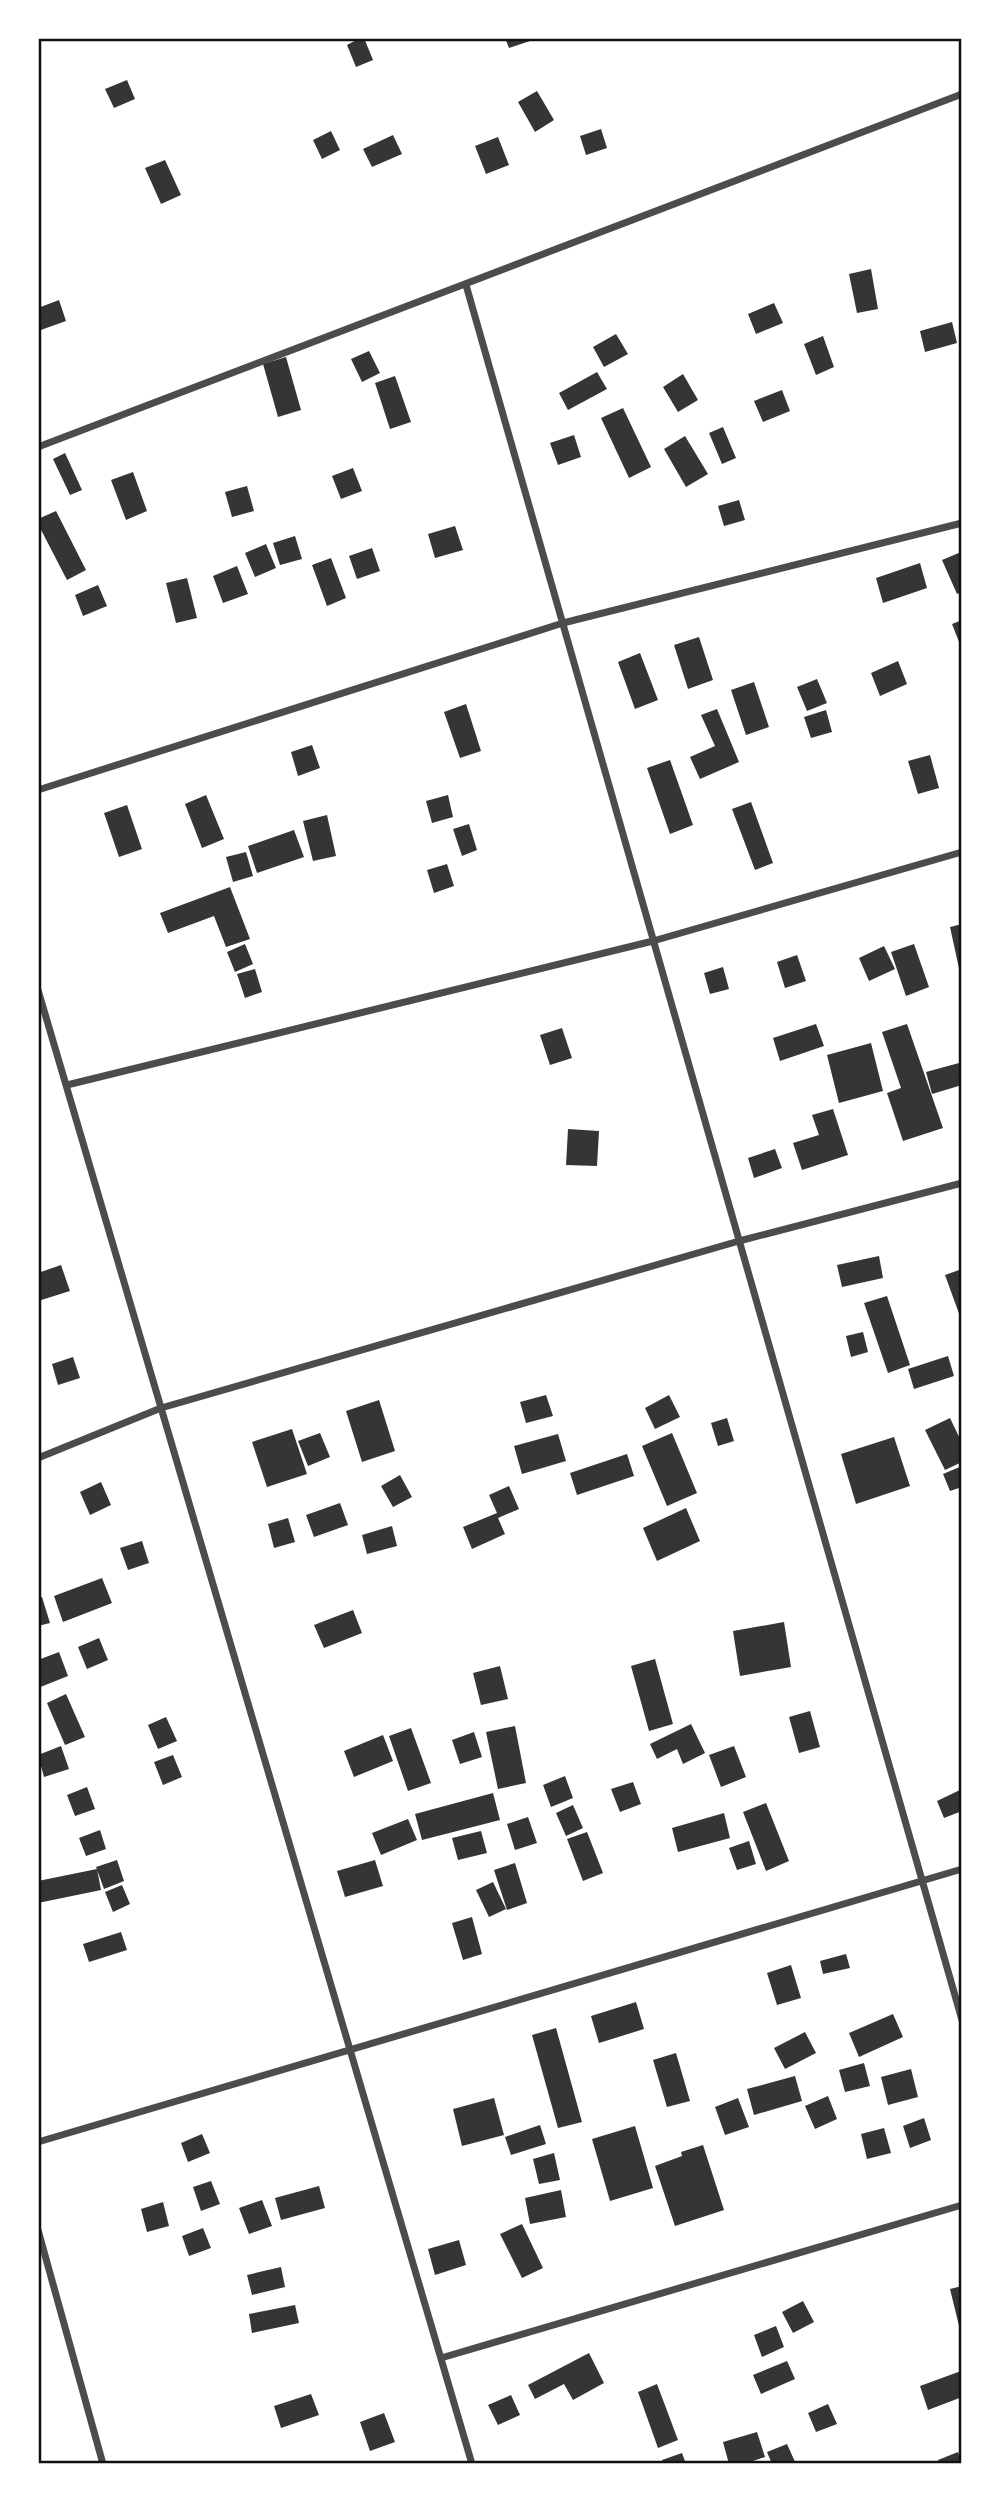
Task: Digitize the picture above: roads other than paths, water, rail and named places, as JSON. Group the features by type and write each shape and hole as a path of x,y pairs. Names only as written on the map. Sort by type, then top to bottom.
{"street":[{"path":"38,447 961,94"},
{"path":"466,285 961,2020"},
{"path":"38,790 563,623 961,523"},
{"path":"66,1085 653,941 961,852"},
{"path":"38,990 472,2463"},
{"path":"38,1458 161,1408 739,1241 961,1183"},
{"path":"38,2142 961,1869"},
{"path":"441,2358 961,2205"},
{"path":"38,2230 103,2463"}]}
